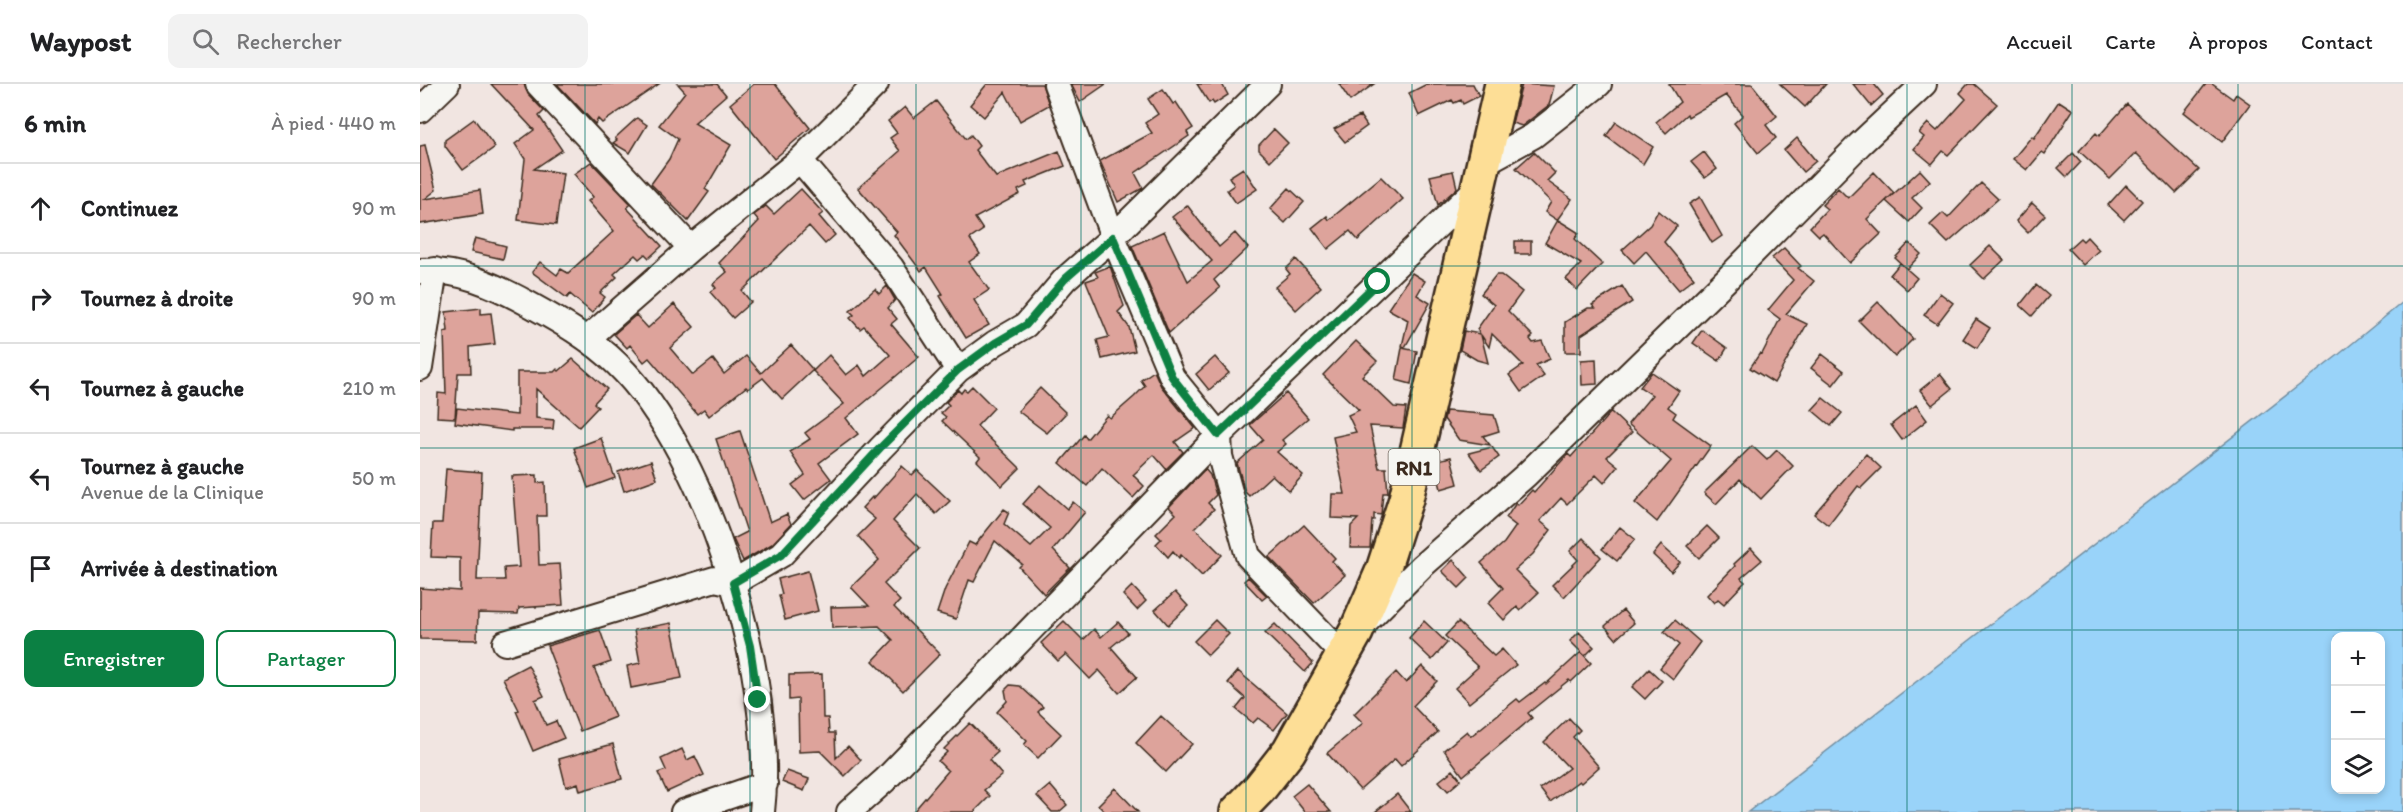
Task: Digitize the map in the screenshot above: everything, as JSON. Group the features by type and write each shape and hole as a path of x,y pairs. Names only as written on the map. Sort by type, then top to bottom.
{"highway":[{"name":"RN1","path":"1237,812 1260,788 1289,751 1350,644 1383,570 1406,500 1502,84"}],"street":[{"path":"420,110 447,84"},
{"path":"538,84 691,248"},
{"path":"587,339 691,248 800,160 876,84"},
{"path":"1056,84 1113,237 1172,377 1218,435 1220,456 1248,556 1350,644 1422,566 1526,475 1727,279 1860,144 1924,84"},
{"path":"505,643 715,579 733,583 781,555 880,448 958,370 995,343 1026,325 1065,279 1113,237 1268,84"},
{"path":"849,812 885,780 1218,435 1480,175 1599,84"},
{"path":"800,160 891,267 958,370"},
{"path":"420,368 427,271 488,282 553,317 587,339 618,364 651,405 693,475 733,583 750,646 756,687 765,784 762,812"},
{"path":"683,812 765,784"}],"water":[{"path":"2403,302 2403,812 1748,812 2337,356"}],"building":[{"path":"491,84 524,84 528,94 544,111 539,116 562,150 534,169 563,173 556,225 518,220 525,159 515,144 534,130"},
{"path":"557,84 659,84 602,123 598,119 595,124"},
{"path":"678,84 717,84 726,95 694,123 731,145 705,189 709,192 688,221 651,184 669,159 678,139 659,125 685,92"},
{"path":"754,84 775,84 810,128 774,159 730,104"},
{"path":"987,84 1042,84 1049,105 1020,121 1005,92 984,117 970,105"},
{"path":"1071,84 1106,84 1080,102"},
{"path":"1197,84 1222,84 1228,95 1214,104 1212,101 1209,103"},
{"path":"1339,84 1374,84 1350,101"},
{"path":"1427,84 1473,84 1479,96 1463,104 1461,100 1454,103 1452,100 1419,116 1409,93"},
{"path":"1522,84 1554,86 1549,105 1522,126 1512,123"},
{"path":"1669,84 1752,84 1777,116 1766,125 1776,138 1758,153 1734,123 1743,115 1726,95 1688,117 1687,114 1666,133 1656,122 1680,102"},
{"path":"1780,84 1826,84 1805,107"},
{"path":"1853,84 1874,84 1883,95 1871,106"},
{"path":"1968,84 1974,84 1997,104 1948,155 1943,151 1932,164 1914,149 1924,137 1919,133 1928,123 1937,131 1966,99 1960,93"},
{"path":"2206,84 2212,84 2233,99 2236,94 2250,104 2222,142 2184,112"},
{"path":"1163,89 1173,104 1176,102 1193,128 1187,132 1189,136 1135,173 1143,188 1118,202 1100,161 1152,133 1145,123 1158,114 1148,99"},
{"path":"936,101 966,139 971,135 979,146 975,150 996,177 1059,151 1065,166 1025,182 1027,186 1018,190 1020,194 975,218 983,230 970,239 980,254 969,262 989,290 974,300 989,325 966,338 940,296 943,294 926,267 921,271 894,235 897,232 858,188 900,151 890,138 897,133 888,121 905,107 914,118"},
{"path":"2059,101 2073,110 2045,154 2042,152 2027,170 2013,159 2032,136 2034,138"},
{"path":"2127,104 2199,170 2176,193 2136,153 2110,179 2079,151 2096,133 2099,136"},
{"path":"1360,116 1367,126 1345,142 1334,129"},
{"path":"637,118 647,125 630,153 613,143 617,140 615,138"},
{"path":"474,119 495,147 463,170 445,146 445,140"},
{"path":"1616,122 1653,147 1643,164 1606,136"},
{"path":"1274,129 1288,143 1270,161 1259,150 1259,145"},
{"path":"1797,138 1816,161 1803,172 1784,150"},
{"path":"425,145 436,190 425,199 480,190 483,214 420,224 420,146"},
{"path":"1534,152 1555,173 1547,181 1572,199 1557,220 1545,212 1551,202 1516,168"},
{"path":"1704,152 1717,169 1705,178 1691,162"},
{"path":"2073,153 2081,162 2067,177 2058,168"},
{"path":"591,162 631,204 627,208 662,246 649,258 645,254 639,259 635,255 614,274 617,277 600,293 605,297 592,313 570,294 567,298 532,272 540,262 557,275 561,269 568,273 614,231 588,201 593,197 574,174"},
{"path":"1243,168 1257,189 1236,203 1227,190 1234,185 1229,177"},
{"path":"1920,170 1930,181 1912,198 1922,208 1909,222 1886,201"},
{"path":"1453,171 1457,188 1438,205 1430,176"},
{"path":"1874,172 1894,193 1867,219 1881,234 1850,263 1823,233 1819,236 1810,227 1827,209 1822,205 1838,188 1848,198"},
{"path":"1381,177 1403,199 1358,240 1350,231 1328,249 1312,228 1327,216 1329,220"},
{"path":"1981,183 1998,199 1948,243 1930,225 1943,213 1948,218"},
{"path":"2126,185 2142,201 2124,220 2108,205"},
{"path":"1289,188 1304,202 1285,223 1270,209"},
{"path":"801,189 823,213 819,216 835,235 825,244 809,226 742,291 751,302 733,318 710,292 716,288 713,284 727,272 719,263 759,221 754,215 766,206 774,214"},
{"path":"1700,197 1722,236 1712,243 1689,204"},
{"path":"2032,203 2045,215 2028,233 2016,221"},
{"path":"1187,205 1219,247 1235,233 1248,248 1214,280 1220,288 1169,333 1132,246 1164,231 1188,281 1212,261 1172,217"},
{"path":"1658,211 1677,226 1664,242 1694,278 1679,290 1646,251 1634,263 1622,250 1650,225"},
{"path":"1558,220 1579,233 1575,239 1602,264 1577,290 1566,279 1581,264 1545,243"},
{"path":"2087,237 2099,250 2083,265 2068,249 2080,238 2083,241"},
{"path":"475,238 506,246 503,259 471,252"},
{"path":"1515,241 1531,241 1531,254 1515,254"},
{"path":"1909,243 1921,254 1907,269 1895,258"},
{"path":"1990,246 2004,260 1984,279 1970,265"},
{"path":"1784,248 1801,266 1798,268 1814,281 1786,314 1807,324 1774,383 1750,368 1760,353 1762,354 1780,319 1768,310 1793,280 1772,258"},
{"path":"1296,259 1321,287 1296,310 1275,287 1290,274 1286,269"},
{"path":"1900,263 1917,278 1907,290 1890,275"},
{"path":"1110,266 1124,306 1118,312 1129,327 1135,351 1102,359 1097,340 1109,337 1086,281 1098,277 1095,272"},
{"path":"1412,273 1425,281 1417,295 1430,303 1405,347 1402,346 1408,320 1388,309"},
{"path":"1496,275 1501,275 1522,292 1508,311 1533,336 1530,339 1533,343 1542,341 1550,359 1536,365 1544,376 1521,392 1509,375 1523,365 1492,334 1489,347 1481,335 1488,363 1477,360 1460,350 1464,331 1480,334 1477,329 1494,305 1481,294"},
{"path":"2036,285 2049,296 2032,316 2020,305"},
{"path":"887,286 895,300 888,308 897,319 891,324 919,357 846,418 858,434 819,463 831,479 804,500 792,485 805,475 790,452 810,439 805,433 844,404 813,371 829,355 846,375 859,365 866,376 890,355 864,326 860,329 850,318 854,315 850,311 875,289 879,294"},
{"path":"1622,286 1632,302 1581,335 1581,352 1565,352 1565,322 1588,308 1595,308 1592,305"},
{"path":"1940,293 1953,303 1937,324 1924,315"},
{"path":"1878,302 1913,339 1895,357 1859,321"},
{"path":"674,304 694,327 670,348 693,375 713,359 724,374 746,356 761,373 791,345 813,370 782,399 763,378 748,389 746,387 709,416 704,409 697,414 649,358 644,362 630,345 627,348 614,334 636,315 648,328"},
{"path":"481,308 481,314 491,313 495,344 470,347 471,373 458,373 455,418 437,417 438,393 446,394 444,332 448,331 446,312"},
{"path":"1976,319 1990,328 1977,348 1963,339"},
{"path":"1702,330 1727,348 1719,361 1693,343"},
{"path":"1356,341 1377,361 1362,376 1394,407 1406,408 1403,428 1370,426 1379,468 1386,468 1388,493 1383,493 1381,515 1374,514 1374,520 1372,520 1370,548 1350,548 1351,526 1358,519 1331,518 1332,494 1345,494 1333,437 1356,432 1348,415 1359,410 1323,375"},
{"path":"1402,348 1417,351 1411,384 1396,380"},
{"path":"1822,354 1844,371 1833,385 1811,368"},
{"path":"1215,357 1229,373 1209,390 1196,374"},
{"path":"573,359 607,389 594,403 598,407 579,427 536,389 536,418 554,420 553,429 512,429 512,431 455,423 457,408 517,415 517,372 554,372 557,369 559,371"},
{"path":"1596,359 1597,384 1582,385 1581,360"},
{"path":"1154,371 1161,386 1195,428 1175,442 1183,452 1166,469 1154,455 1133,475 1144,486 1133,498 1102,468 1087,486 1060,463 1084,435 1087,439 1107,415 1110,418 1134,397 1145,386 1141,380"},
{"path":"1652,372 1679,391 1668,407 1676,413 1673,418 1711,446 1657,522 1635,503 1671,461 1628,424 1652,395 1640,387"},
{"path":"1940,374 1952,389 1932,405 1920,390"},
{"path":"972,386 994,408 977,426 1020,468 1002,486 977,461 980,457 942,421 946,417 941,413 949,405 946,402 958,390 961,393"},
{"path":"1040,388 1066,413 1047,433 1018,411"},
{"path":"1286,393 1308,418 1282,440 1286,444 1277,452 1303,475 1289,491 1272,475 1249,496 1245,492 1237,463 1263,440 1250,425"},
{"path":"1823,398 1842,413 1831,426 1812,410"},
{"path":"1916,405 1927,420 1902,440 1891,425"},
{"path":"1446,411 1494,415 1499,431 1483,436 1490,445 1459,440 1444,419"},
{"path":"1611,412 1632,432 1607,457 1618,466 1604,483 1596,475 1567,504 1561,498 1540,521 1551,530 1533,554 1515,570 1538,593 1520,610 1517,607 1504,620 1488,603 1503,588 1481,563 1504,543 1516,526 1506,518 1516,503 1518,505 1532,490 1534,492 1568,454 1571,457"},
{"path":"740,431 770,522 787,514 791,524 772,544 743,561 733,539 747,532 716,439"},
{"path":"601,438 615,478 588,488 574,448"},
{"path":"1752,446 1767,460 1777,450 1793,466 1761,499 1740,479 1716,504 1704,493"},
{"path":"1492,447 1499,457 1481,470 1469,453"},
{"path":"1866,454 1881,468 1861,488 1858,486 1828,525 1814,514"},
{"path":"1451,457 1458,484 1441,489 1434,461"},
{"path":"651,461 657,479 624,491 618,472"},
{"path":"902,466 912,475 917,470 950,501 936,514 917,494 893,521 920,548 884,584 900,601 894,607 940,654 903,691 873,661 893,640 879,626 832,628 831,607 869,606 851,587 879,560 858,536 875,519 862,508"},
{"path":"446,469 482,472 477,580 505,580 504,568 519,567 512,476 537,475 537,483 545,482 546,516 537,516 539,565 560,564 563,605 519,608 518,614 478,613 477,640 420,639 420,588 460,591 460,558 431,557 433,523 442,523"},
{"path":"1205,469 1210,475 1216,495 1208,503 1214,509 1195,528 1222,555 1202,576 1181,555 1179,558 1173,551 1168,557 1156,544 1161,539 1156,534 1176,514 1169,507"},
{"path":"1040,485 1067,509 1073,502 1085,512 1053,550 1070,568 1044,594 1019,567 1022,564 995,541 974,582 969,580 956,619 937,613 945,589 969,542 975,545 1004,509 1009,512 1004,524 1031,547 1050,528 1023,504"},
{"path":"1304,525 1335,558 1332,561 1345,575 1314,603 1269,557"},
{"path":"1707,526 1719,538 1699,558 1687,546"},
{"path":"1620,527 1635,539 1617,561 1602,549"},
{"path":"1583,538 1601,557 1564,597 1552,585 1578,560 1570,551"},
{"path":"1661,545 1680,562 1671,572 1653,555"},
{"path":"1751,548 1762,560 1741,578 1745,582 1724,604 1718,599 1714,603 1707,595"},
{"path":"1453,560 1469,578 1459,588 1442,571"},
{"path":"808,571 818,611 785,620 778,579"},
{"path":"1248,577 1267,596 1262,600 1244,581"},
{"path":"1132,586 1146,601 1137,610 1123,595"},
{"path":"1175,592 1188,606 1168,625 1155,610"},
{"path":"1623,610 1634,623 1616,639 1605,626"},
{"path":"1215,620 1229,634 1208,655 1194,641"},
{"path":"1675,620 1700,642 1673,679 1660,668 1679,645 1664,632"},
{"path":"1064,621 1083,640 1094,629 1101,637 1118,622 1128,633 1111,647 1137,677 1119,693 1099,670 1090,679 1066,654 1058,661 1041,643"},
{"path":"1424,621 1447,643 1432,660 1409,638"},
{"path":"1458,622 1494,656 1502,649 1516,665 1469,703 1455,688 1478,667 1445,636"},
{"path":"671,623 682,678 631,688 627,666 640,663 634,630"},
{"path":"1275,624 1313,663 1305,672 1265,633"},
{"path":"600,630 611,662 594,668 615,717 580,731 547,646"},
{"path":"1579,632 1594,647 1585,656 1570,641"},
{"path":"1581,652 1591,663 1571,682 1569,680 1528,713 1532,718 1463,776 1444,750 1467,731 1471,736 1517,699 1520,702 1546,684"},
{"path":"528,665 544,696 535,700 546,725 556,721 564,738 533,751 516,711 519,710 503,678"},
{"path":"1422,666 1437,681 1413,706 1438,732 1401,766 1395,759 1360,790 1327,753 1363,723 1354,714 1396,672 1406,683"},
{"path":"1649,669 1662,681 1645,699 1632,687"},
{"path":"1238,671 1287,713 1274,730 1258,718 1253,723 1236,709 1245,698 1228,683"},
{"path":"822,674 823,718 828,718 829,733 835,733 836,758 848,746 861,760 845,776 820,751 799,752 798,699 789,700 789,675"},
{"path":"1010,685 1020,686 1043,707 1038,712 1061,734 1038,758 1024,745 1027,741 997,712 1007,701 1005,690"},
{"path":"1161,716 1192,744 1166,772 1136,743"},
{"path":"1569,718 1580,730 1573,737 1599,767 1581,783 1579,781 1550,802 1540,789 1569,768 1544,742"},
{"path":"970,723 998,752 989,760 1002,775 984,790 990,796 974,812 913,812 948,771 938,761 947,752 944,749"},
{"path":"613,744 622,779 580,791 578,783 566,787 559,759"},
{"path":"682,749 687,760 695,756 704,775 667,792 658,773 666,770 661,759"},
{"path":"1453,770 1461,780 1448,791 1439,781"},
{"path":"787,771 809,779 804,791 782,782"},
{"path":"1307,784 1331,812 1305,812 1292,796"},
{"path":"1050,785 1067,805 1059,812 1052,812 1037,796"},
{"path":"1115,788 1138,812 1105,812 1098,805"},
{"path":"1397,794 1411,812 1375,812"}],"route":[{"path":"758,700 750,646 733,583 781,555 808,529 880,448 958,370 995,343 1026,325 1065,279 1113,237 1172,377 1218,435 1378,282"}]}
